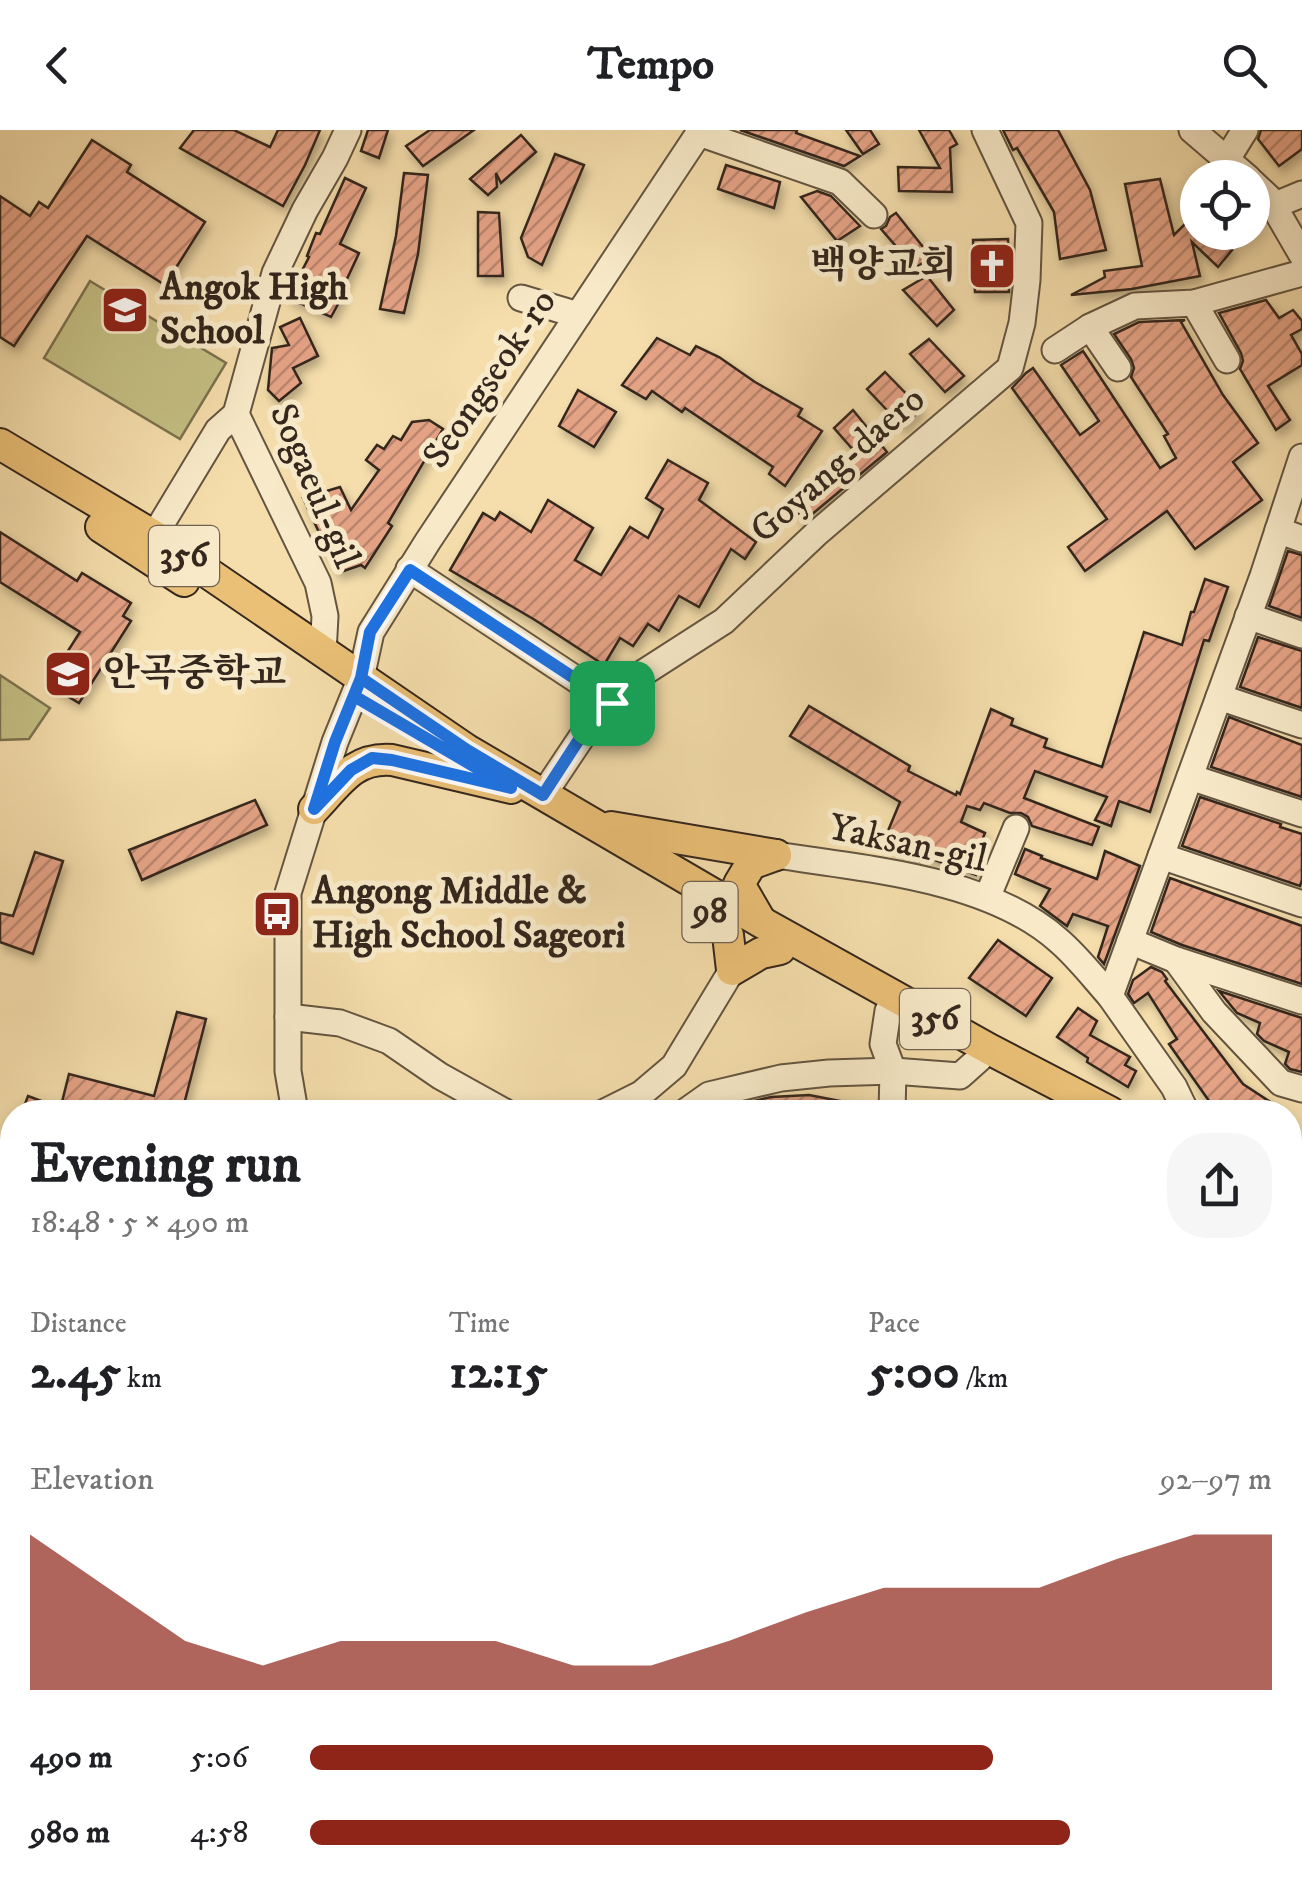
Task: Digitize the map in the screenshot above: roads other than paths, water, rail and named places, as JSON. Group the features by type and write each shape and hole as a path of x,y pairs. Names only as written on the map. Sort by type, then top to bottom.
{"main road":[{"name":"356","path":"0,444 154,536 323,653 358,687 761,922 1087,1100"},
{"name":"98","path":"0,466 358,687 722,919 1054,1100"},
{"path":"314,809 351,770 372,758 511,788"},
{"path":"590,823 776,855"},
{"path":"761,922 739,884 751,864 776,855"},
{"path":"722,919 732,970 761,953 780,949"}],"street":[{"name":"Sogaeul-gil","path":"323,653 325,616 318,582 236,414 262,326 266,298 305,210 348,130"},
{"name":"Goyang-daero","path":"543,795 580,738 629,682 724,621 818,533 1010,368 1022,323 1028,223 984,130"},
{"path":"1192,130 1227,159 1246,130"},
{"path":"700,132 840,182 874,215"},
{"name":"Seongseok-ro","path":"294,1100 288,1071 288,893 335,742 358,687 370,632 700,132"},
{"path":"1274,206 1302,194"},
{"path":"1270,202 1302,255"},
{"path":"1054,350 1090,327 1135,306 1194,303 1302,272"},
{"path":"521,298 578,316"},
{"path":"1194,303 1227,360"},
{"path":"1090,327 1118,368"},
{"path":"154,536 218,430 236,414"},
{"path":"1110,996 1248,616 1290,535 1302,456"},
{"path":"410,570 612,703"},
{"path":"1248,616 1302,635"},
{"path":"1219,698 1302,725"},
{"path":"1190,777 1302,814"},
{"path":"987,898 1016,828"},
{"name":"Yaksan-gil","path":"776,855 933,882 987,898 1031,920 1058,939 1110,996 1180,1100"},
{"path":"1161,856 1302,904"},
{"path":"1130,941 1302,1001"},
{"path":"1176,960 1214,1012 1281,1083 1302,1090"},
{"path":"629,1100 674,1066 732,970"},
{"path":"888,1010 883,1044 892,1071 892,1100"},
{"path":"288,1016 340,1024 388,1041 483,1100"},
{"path":"703,1100 709,1095 781,1078 829,1073 892,1071 960,1076 978,1059"},
{"path":"674,1066 686,1100"}],"place":[{"name":"백양교회","path":"992,266"},
{"name":"Angok High School","path":"125,310"},
{"name":"안곡중학교","path":"68,674"},
{"name":"Angong Middle & High School Sageori","path":"277,914"}]}
